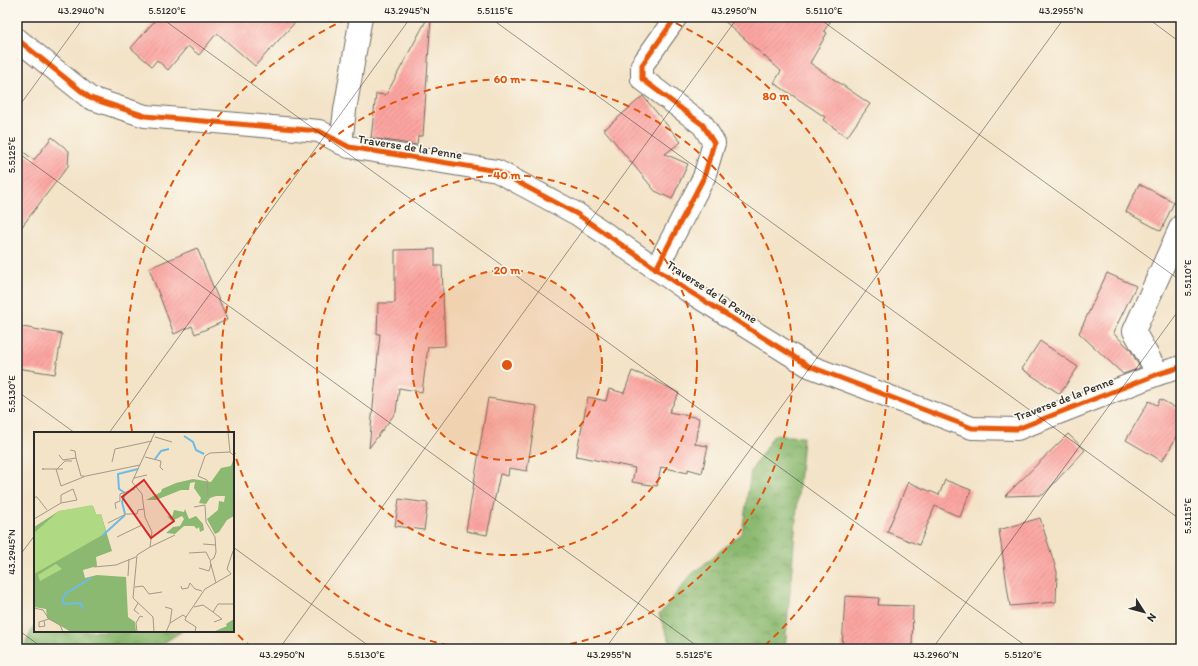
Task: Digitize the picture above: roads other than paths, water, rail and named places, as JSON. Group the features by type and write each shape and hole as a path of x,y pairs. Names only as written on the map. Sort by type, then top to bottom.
{"street":[{"path":"341,143 345,110 361,17"},
{"path":"656,269 704,177 714,144 703,125 642,79 642,65 676,17"},
{"name":"Traverse de la Penne","path":"17,39 90,98 145,116 318,131 349,147 497,171 577,214 687,290 809,366 972,428 1017,429 1158,374 1181,367"},
{"path":"1158,374 1134,330 1181,226"}]}
